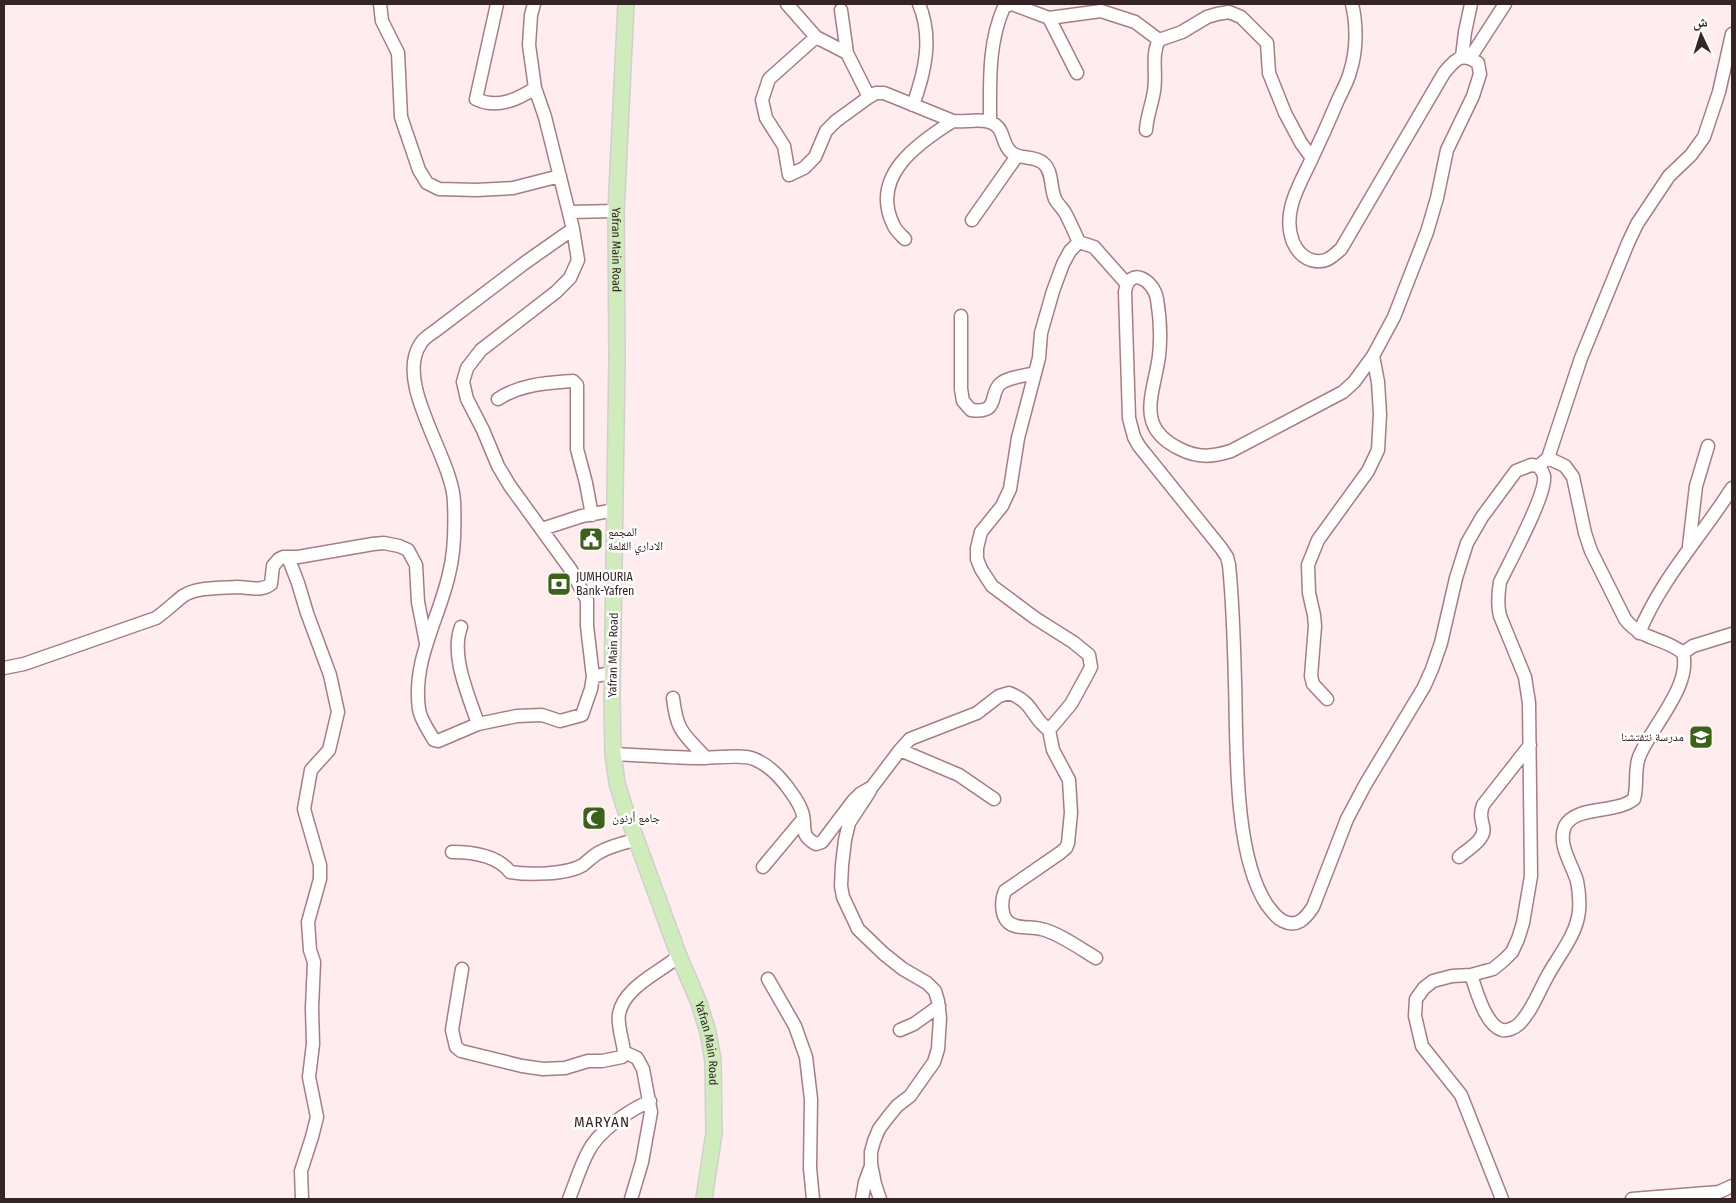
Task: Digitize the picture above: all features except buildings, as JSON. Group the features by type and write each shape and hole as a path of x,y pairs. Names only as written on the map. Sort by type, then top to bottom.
{"main road":[{"name":"Yafran Main Road","path":"626,4 616,211 617,358 613,754 617,784 635,840 699,1003 708,1032 713,1061 714,1132 704,1199"}],"street":[{"path":"380,4 382,21 398,54 401,117 419,170 427,183 440,189 514,188 560,176"},
{"path":"497,4 476,99 486,103 501,104 524,95 535,88"},
{"path":"534,4 529,45 535,88 545,117 560,176 573,229 578,260 570,278 556,292 481,350 467,368 464,382 466,399 483,430 498,466 514,492 570,570 588,600 587,626 594,677 592,689 582,715 560,721 542,715 517,716 478,724 438,741 434,740 419,711 418,678 421,657 450,573 453,546 454,500 451,481 419,404 414,372 416,354 421,342 526,262 573,229"},
{"path":"787,4 816,37 847,53"},
{"path":"913,105 927,54 926,31 923,15 918,4"},
{"path":"990,120 991,52 1000,16 1004,8 1012,4 1049,18 1099,7 1135,22 1159,40"},
{"path":"1352,4 1355,26 1350,72 1312,158 1301,178 1292,203 1289,220 1290,234 1296,249 1305,258 1319,262 1330,259 1341,249 1444,73 1453,62 1466,57 1505,4"},
{"path":"1466,57 1465,32 1471,4"},
{"path":"841,10 847,53 869,97"},
{"path":"1159,40 1182,32 1207,17 1217,14 1229,12 1241,16 1267,43 1269,73 1284,113 1312,158"},
{"path":"1049,18 1077,73"},
{"path":"1502,1199 1461,1095 1422,1046 1415,1016 1416,999 1424,988 1433,981 1452,976 1471,975 1493,969 1512,952 1523,923 1530,876 1529,703 1525,677 1502,623 1498,607 1500,582 1540,499 1544,487 1543,462 1581,358 1628,243 1637,224 1669,176 1695,152 1704,137 1719,92 1732,34"},
{"path":"816,37 769,78 762,100 766,118 784,146 789,175 804,168 815,157 826,131 836,121 876,93 884,93 953,121 990,120 997,125 1010,152 1016,156 1036,158 1049,169 1055,199 1064,212 1079,242 1094,247 1126,283"},
{"path":"1146,130 1148,109 1154,90 1155,52 1159,40"},
{"path":"1466,57 1478,63 1480,74 1447,150 1437,198 1427,232 1394,317 1373,356 1354,382 1343,392 1231,451 1216,456 1202,457 1189,454 1175,447 1162,436 1153,426 1152,422 1149,404 1159,358 1160,340 1157,296 1148,282 1136,277 1126,283 1125,300 1130,418 1134,437 1221,548 1227,557 1229,565 1238,774 1244,830 1249,864 1255,882 1263,898 1279,920 1288,924 1297,923 1306,918 1313,907 1347,819 1365,784 1424,686 1441,643 1456,578 1467,543 1482,517 1516,471 1543,462 1565,466 1570,470 1591,551 1625,619 1639,633 1677,648 1683,653 1685,668 1679,684 1638,759 1634,799 1628,804 1580,815 1573,818 1565,826 1563,843 1577,881 1580,896 1579,913 1575,927 1565,947 1518,1025 1511,1029 1502,1030 1489,1020 1471,975"},
{"path":"905,239 893,225 888,210 887,193 889,180 896,168 929,136 953,121"},
{"path":"972,220 1016,156"},
{"path":"569,212 616,211"},
{"path":"1049,730 1071,704 1088,673 1091,667 1089,655 992,586 977,559 977,548 981,532 1002,506 1010,489 1018,438 1039,358 1041,333 1063,264 1070,251 1079,242"},
{"path":"961,316 961,389 963,401 971,410 981,412 989,408 995,398 998,386 1002,382 1035,373"},
{"path":"1327,699 1313,684 1311,676 1315,626 1309,593 1308,565 1318,540 1368,470 1378,450 1380,406 1373,356"},
{"path":"498,399 508,392 526,386 573,381 577,384 577,449 592,514"},
{"path":"1689,548 1696,486 1708,446"},
{"path":"1639,633 1650,608 1689,548 1732,488"},
{"path":"542,529 582,516 615,510"},
{"path":"4,668 24,664 156,618 185,595 197,591 268,586 271,584 273,566 278,559 384,543 408,550 416,565 418,602 426,645"},
{"path":"288,557 330,675 338,712 329,750 311,770 304,809 320,864 320,879 308,922 310,950 314,962 313,1044 309,1077 317,1117 301,1172 302,1199"},
{"path":"461,627 458,636 457,653 478,724"},
{"path":"1683,653 1693,646 1732,634"},
{"path":"594,677 613,672"},
{"path":"880,1199 871,1164 871,1152 879,1129 897,1106 910,1096 934,1062 940,1032 939,1006 935,991 927,983 903,969 858,929 843,897 841,886 842,866 844,840 849,823 872,787 910,739 977,713 999,696 1009,694 1026,702 1044,727 1049,730 1053,750 1069,780 1071,813 1068,843 1060,854 1005,891 1002,904 1004,914 1007,921 1012,925 1046,930 1096,958"},
{"path":"673,698 676,719 681,731 706,758"},
{"path":"1459,856 1482,837 1484,828 1480,815 1483,805 1530,745"},
{"path":"900,750 959,775 994,799"},
{"path":"613,754 706,758 742,756 754,759 767,766 799,803 804,819 804,833 809,840 816,844 822,842 853,801 872,787"},
{"path":"763,867 804,819"},
{"path":"452,852 472,852 492,859 505,866 510,872 540,873 564,870 582,865 597,853 635,840"},
{"path":"462,969 452,1030 456,1047 461,1051 522,1066 543,1069 565,1068 588,1061 602,1061 622,1057 624,1052 619,1016 624,1000 634,989 679,956"},
{"path":"768,980 795,1026 806,1056 811,1099 810,1168 813,1199"},
{"path":"900,1030 914,1024 939,1006"},
{"path":"624,1052 637,1058 643,1069 651,1112 642,1162 631,1199"},
{"path":"569,1199 588,1151 598,1138 631,1110 650,1101"},
{"path":"862,1199 871,1164"},
{"path":"1632,1199 1718,1192 1732,1186"}],"place":[{"name":"المجمع الاداري القلعة","path":"591,539"},
{"name":"JUMHOURIA Bank-Yafren","path":"559,584"},
{"name":"مدرسة نتفتشنا","path":"1701,737"},
{"name":"جامع أرنون","path":"594,818"}],"district":[{"name":"MARYAN","path":"602,1122"}]}
